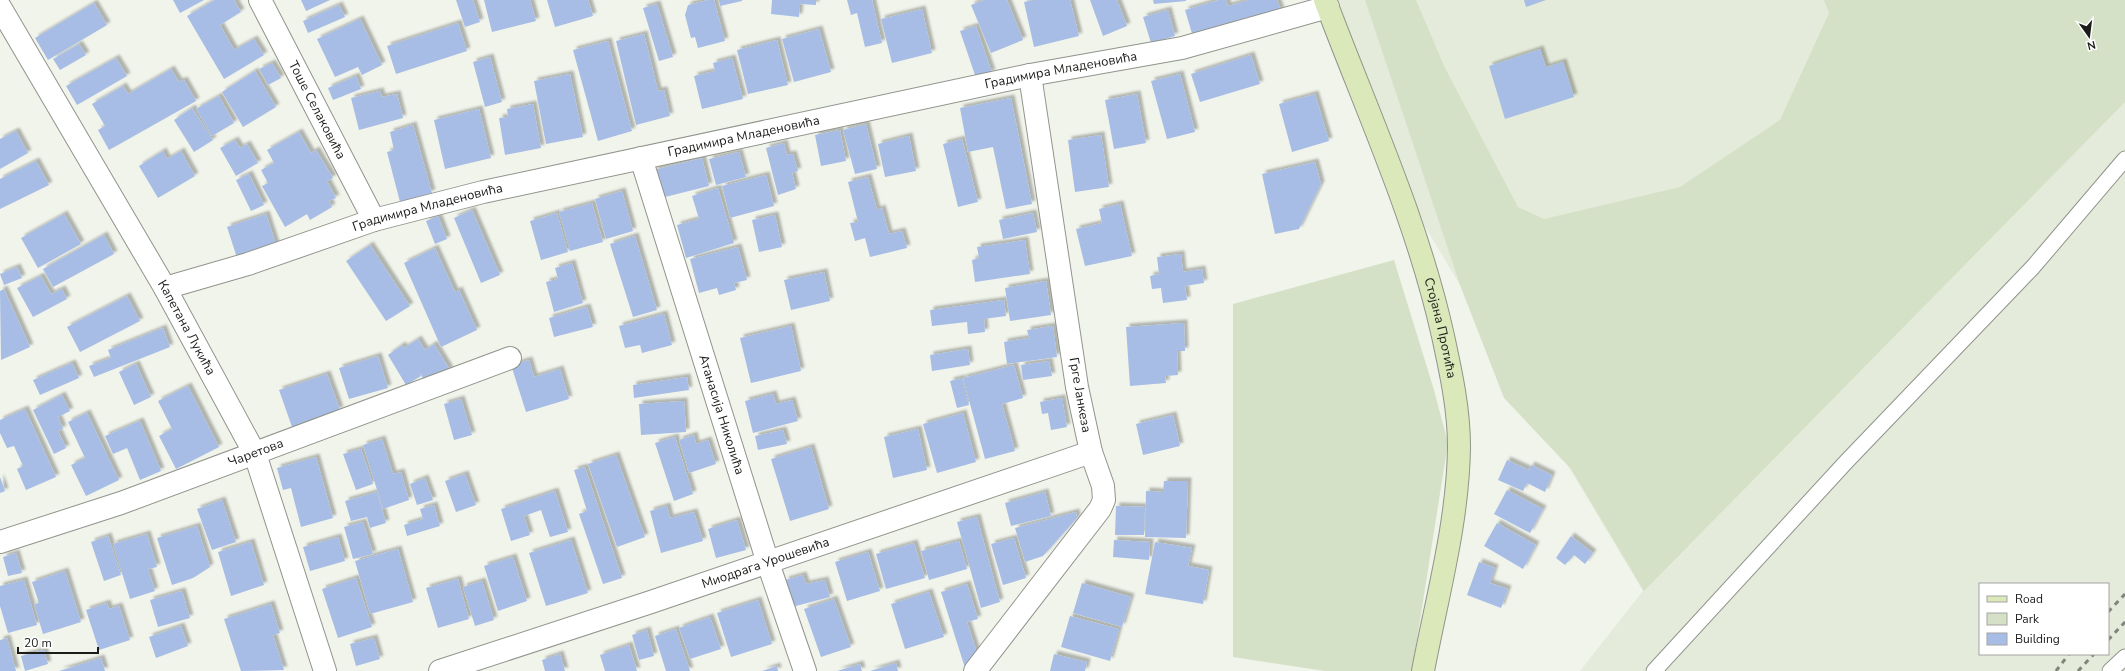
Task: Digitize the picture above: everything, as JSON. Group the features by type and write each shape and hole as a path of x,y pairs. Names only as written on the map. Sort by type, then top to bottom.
{"main road":[{"name":"Стојана Протића","path":"1326,3 1402,194 1419,246 1452,369 1457,409 1458,446 1454,505 1442,577 1423,671"}],"street":[{"name":"Тоше Селаковића","path":"260,0 374,220"},
{"name":"Градимира Младеновића","path":"165,288 248,264 374,220 482,192 1030,75 1182,48 1326,3"},
{"name":"Капетана Лукића","path":"0,7 165,288 255,454 325,671"},
{"name":"Грге Јанкеза","path":"975,671 1100,509 1104,500 1103,486 1091,452 1077,387 1030,75"},
{"name":"Атанасија Николића","path":"641,158 768,563 805,671"},
{"name":"Чаретова","path":"0,542 121,503 510,358"},
{"name":"Миодрага Урошевића","path":"440,671 768,563 1091,452"}],"lane":[{"path":"1654,671 1846,462 2033,267 2125,159"},
{"path":"2110,671 2125,657"}],"shaded area":[{"path":"1326,0 2125,0 2125,671 1580,671 1643,591 1402,188"}],"green space":[{"path":"1365,0 1416,0 1445,68 1518,207 1544,219 1680,187 1780,120 1829,13 1824,0 2125,0 2125,102 1644,591 1571,469 1504,398 1460,285"},
{"path":"1394,260 1434,390 1448,443 1412,671 1325,671 1233,657 1233,304"}],"building":[{"path":"173,0 204,0 180,13"},
{"path":"215,0 234,0 241,12 220,25 234,50 254,39 264,55 224,79 187,16"},
{"path":"301,0 330,0 306,11"},
{"path":"456,0 473,0 480,22 465,27"},
{"path":"484,0 530,0 536,21 492,32"},
{"path":"547,0 588,0 593,16 555,27"},
{"path":"714,0 725,41 698,48 695,37 691,38 685,15 688,5"},
{"path":"719,0 742,0 742,1 720,6"},
{"path":"772,0 816,0 816,5 800,4 799,17 771,14"},
{"path":"847,0 872,0 882,43 865,47 857,13 851,15"},
{"path":"984,0 1007,0 1023,40 991,53 971,5"},
{"path":"1033,0 1070,0 1079,36 1034,47 1024,2"},
{"path":"1090,0 1117,0 1127,26 1103,36"},
{"path":"1153,0 1186,0 1186,1 1154,4"},
{"path":"1219,0 1226,0 1228,6 1249,0 1277,0 1281,11 1193,37 1185,10"},
{"path":"1524,0 1546,0 1526,7"},
{"path":"94,3 107,25 48,60 35,38"},
{"path":"657,4 673,57 659,61 643,8"},
{"path":"339,5 345,17 308,33 303,21"},
{"path":"922,9 932,53 892,63 881,19"},
{"path":"1168,10 1175,36 1151,43 1143,17"},
{"path":"360,19 382,65 362,75 358,67 335,77 317,39"},
{"path":"458,23 467,51 396,74 387,46"},
{"path":"976,26 992,73 976,78 960,31"},
{"path":"819,29 831,72 794,82 782,39"},
{"path":"644,34 658,91 664,90 670,116 636,125 616,41"},
{"path":"777,40 788,85 748,94 737,50"},
{"path":"608,41 632,131 598,141 573,50"},
{"path":"79,44 86,55 60,70 53,59"},
{"path":"1540,49 1546,67 1563,62 1574,97 1505,119 1489,66"},
{"path":"1251,55 1260,84 1200,102 1191,74"},
{"path":"490,57 502,102 485,107 473,62"},
{"path":"116,58 127,76 77,105 66,86"},
{"path":"732,58 743,99 702,109 694,76 715,71 713,63"},
{"path":"272,63 281,78 268,85 259,69"},
{"path":"171,69 179,82 184,80 196,101 109,150 98,130 105,126 92,104 123,86 128,94"},
{"path":"255,71 276,107 243,127 222,92"},
{"path":"570,74 583,137 546,144 534,81"},
{"path":"1180,74 1195,132 1167,139 1151,81"},
{"path":"356,76 361,89 333,100 328,88"},
{"path":"380,91 382,97 397,94 403,118 359,130 351,98"},
{"path":"1137,94 1146,143 1114,149 1105,100"},
{"path":"1315,94 1329,141 1292,152 1279,104"},
{"path":"219,96 234,123 212,136 196,109"},
{"path":"1011,98 1032,204 1006,209 993,147 968,152 960,108"},
{"path":"533,104 541,148 505,155 499,118 508,117 507,109"},
{"path":"192,108 213,140 194,152 174,120"},
{"path":"479,109 491,158 445,169 434,120"},
{"path":"866,124 877,169 855,174 843,130"},
{"path":"413,125 432,193 400,202 387,152 394,150 390,132"},
{"path":"840,130 846,161 821,166 815,135"},
{"path":"16,131 28,153 0,169 0,139"},
{"path":"299,132 311,153 316,150 333,178 327,181 336,198 329,201 332,207 310,220 307,214 285,227 262,186 268,183 261,170 274,163 267,150"},
{"path":"1101,135 1109,187 1075,192 1068,140"},
{"path":"909,136 916,171 885,177 878,144"},
{"path":"962,139 978,202 958,207 943,144"},
{"path":"235,140 240,148 247,144 258,163 236,176 220,148"},
{"path":"784,143 787,155 793,154 798,171 792,173 796,189 778,195 766,148"},
{"path":"163,151 167,159 181,151 195,176 158,198 139,166"},
{"path":"739,152 746,177 716,185 709,159"},
{"path":"702,158 709,186 661,198 654,170"},
{"path":"36,161 49,185 0,209 0,179"},
{"path":"1315,162 1321,184 1299,229 1275,234 1262,174"},
{"path":"249,174 264,205 251,211 236,180"},
{"path":"766,175 774,206 730,218 722,186"},
{"path":"868,177 877,210 882,208 889,234 902,231 907,248 870,257 865,238 855,241 850,223 858,222 848,182"},
{"path":"718,188 734,243 686,258 677,225 699,219 692,196"},
{"path":"622,191 633,231 606,239 595,199"},
{"path":"592,203 603,242 570,251 559,212"},
{"path":"1120,204 1132,256 1085,266 1076,229 1102,223 1099,209"},
{"path":"472,210 500,275 481,283 454,218"},
{"path":"557,213 568,252 541,260 530,221"},
{"path":"1033,213 1037,232 1003,239 999,220"},
{"path":"64,214 81,244 38,268 21,238"},
{"path":"266,214 277,248 238,261 227,227"},
{"path":"775,215 782,247 759,252 752,220"},
{"path":"438,216 447,239 435,244 426,221"},
{"path":"104,235 114,254 53,287 43,269"},
{"path":"635,236 657,310 633,317 610,244"},
{"path":"1025,240 1030,274 975,282 972,260 979,258 977,247"},
{"path":"370,245 410,306 386,321 346,261"},
{"path":"738,247 747,280 734,283 736,290 719,295 717,288 699,293 690,259"},
{"path":"435,248 455,292 459,290 477,330 441,347 404,263"},
{"path":"1181,254 1183,272 1202,269 1204,283 1185,286 1187,300 1163,303 1161,288 1152,289 1150,276 1159,274 1157,257"},
{"path":"572,263 583,303 554,312 546,282 558,279 555,268"},
{"path":"17,267 22,278 4,285 0,274"},
{"path":"824,272 830,301 791,310 784,280"},
{"path":"41,276 51,294 62,289 67,299 33,317 17,288"},
{"path":"1046,281 1051,315 1010,321 1005,288"},
{"path":"4,289 30,347 1,360 0,291"},
{"path":"127,296 140,321 80,352 67,327"},
{"path":"1004,300 1006,316 984,319 985,332 968,334 967,322 932,326 930,310"},
{"path":"587,307 593,327 554,337 549,318"},
{"path":"664,314 672,345 642,353 640,345 625,348 619,326"},
{"path":"1184,323 1185,351 1177,351 1178,375 1165,376 1166,383 1130,386 1126,327"},
{"path":"791,326 801,371 751,383 740,338"},
{"path":"1053,326 1057,357 1007,364 1004,342 1029,338 1027,330"},
{"path":"163,328 170,347 94,377 89,366 111,358 108,350"},
{"path":"418,339 425,350 434,344 450,370 427,385 418,370 421,376 406,385 388,355 402,345 404,348"},
{"path":"968,349 970,365 932,371 930,355"},
{"path":"378,356 388,388 349,399 339,368"},
{"path":"529,360 534,377 560,369 569,399 526,412 511,365"},
{"path":"1049,361 1052,376 1023,380 1021,365"},
{"path":"72,363 79,378 40,395 33,380"},
{"path":"136,364 151,397 134,405 119,372"},
{"path":"1014,365 1023,398 1002,404 1015,451 985,459 963,378"},
{"path":"327,374 340,410 292,427 279,390"},
{"path":"687,377 689,390 634,398 633,385"},
{"path":"962,378 969,405 957,408 950,381"},
{"path":"188,386 219,447 176,469 159,436 172,429 158,401"},
{"path":"773,394 776,404 792,400 798,421 753,433 745,401"},
{"path":"62,395 70,411 58,417 63,429 58,431 66,448 54,454 33,410"},
{"path":"1062,398 1067,427 1051,430 1048,413 1042,414 1040,402"},
{"path":"461,399 472,435 454,440 444,404"},
{"path":"684,401 686,432 641,435 639,404"},
{"path":"25,409 56,477 26,490 17,469 23,466 14,446 7,448 0,433 0,420"},
{"path":"87,413 119,480 86,496 71,465 85,458 68,422"},
{"path":"963,413 976,462 937,473 923,424"},
{"path":"1173,415 1180,446 1143,455 1136,424"},
{"path":"140,421 161,471 140,480 127,448 113,454 105,436"},
{"path":"918,429 927,470 893,478 884,437"},
{"path":"783,430 787,444 758,450 755,436"},
{"path":"694,435 696,444 708,440 716,464 689,473 679,440"},
{"path":"675,437 693,494 674,501 655,443"},
{"path":"382,439 393,474 401,472 409,500 383,509 363,445"},
{"path":"811,447 829,509 790,521 771,459"},
{"path":"361,449 373,484 356,490 343,454"},
{"path":"616,455 645,537 617,547 588,464"},
{"path":"316,457 333,518 301,527 291,488 283,490 277,468"},
{"path":"1507,460 1529,470 1531,465 1552,475 1545,492 1527,483 1523,491 1498,480"},
{"path":"585,467 622,578 603,584 579,514 587,511 574,470"},
{"path":"465,474 476,505 456,512 445,481"},
{"path":"0,477 5,491 0,493"},
{"path":"425,478 433,500 417,505 410,484"},
{"path":"1164,481 1188,481 1186,538 1145,537 1146,491 1163,492"},
{"path":"1507,490 1543,509 1530,533 1494,514"},
{"path":"555,491 568,532 550,537 541,510 524,516 530,535 511,541 501,509"},
{"path":"377,492 386,523 370,528 367,517 351,521 345,501"},
{"path":"1045,492 1051,516 1011,526 1005,503"},
{"path":"222,500 236,542 212,550 197,509"},
{"path":"434,505 440,526 407,536 404,525 423,519 420,509"},
{"path":"667,506 670,518 694,512 703,541 661,553 650,511"},
{"path":"1116,506 1145,507 1144,535 1115,535"},
{"path":"1076,512 1077,518 1043,556 1025,562 1015,528"},
{"path":"977,517 1000,602 981,608 957,522"},
{"path":"737,520 746,550 716,558 708,529"},
{"path":"363,522 373,554 353,559 344,527"},
{"path":"1497,523 1536,545 1523,569 1484,546"},
{"path":"197,526 210,567 193,578 172,585 157,538"},
{"path":"147,534 157,567 148,569 155,591 130,599 113,544"},
{"path":"108,536 121,575 104,581 91,542"},
{"path":"1571,536 1593,553 1585,564 1574,555 1565,565 1556,558"},
{"path":"338,537 345,561 310,571 303,547"},
{"path":"1014,538 1026,578 1003,585 991,544"},
{"path":"571,540 588,593 546,606 529,553"},
{"path":"1114,540 1150,542 1149,560 1113,557"},
{"path":"959,541 967,569 929,580 921,551"},
{"path":"251,542 264,585 231,596 218,552"},
{"path":"1155,542 1192,548 1188,566 1209,570 1203,604 1145,594"},
{"path":"914,543 925,578 886,589 876,554"},
{"path":"398,549 413,602 370,614 355,561"},
{"path":"868,552 880,591 847,601 835,562"},
{"path":"16,553 22,573 8,576 3,557"},
{"path":"513,557 527,601 498,611 484,566"},
{"path":"1479,562 1495,568 1490,583 1508,589 1501,608 1467,595"},
{"path":"65,571 81,622 43,634 34,604 39,603 32,582"},
{"path":"803,575 806,584 825,580 830,597 792,607 785,580"},
{"path":"356,578 372,627 338,638 322,589"},
{"path":"458,579 469,619 438,628 426,588"},
{"path":"24,580 37,625 8,633 0,606 0,586"},
{"path":"482,581 494,620 475,626 463,587"},
{"path":"1082,583 1131,597 1122,627 1073,613"},
{"path":"967,584 978,619 967,622 977,653 965,668 941,592"},
{"path":"182,591 190,618 158,627 150,600"},
{"path":"929,592 944,637 905,649 891,604"},
{"path":"834,599 851,647 821,657 804,609"},
{"path":"758,600 772,644 731,657 717,613"},
{"path":"107,603 109,609 119,606 130,640 99,650 86,610"},
{"path":"271,604 280,633 273,635 284,670 241,671 224,619"},
{"path":"1070,616 1119,629 1110,661 1061,647"},
{"path":"710,617 721,649 690,659 679,628"},
{"path":"181,626 188,646 156,658 149,637"},
{"path":"676,629 690,671 666,671 655,636"},
{"path":"647,630 654,656 639,660 632,635"},
{"path":"7,638 16,671 0,671 0,640"},
{"path":"374,638 380,659 356,666 350,644"},
{"path":"629,645 637,671 605,671 600,655"},
{"path":"44,650 48,664 25,671 21,656"},
{"path":"560,654 565,671 545,671 542,660"},
{"path":"1054,654 1087,662 1085,671 1050,671"},
{"path":"101,658 105,671 59,671"},
{"path":"896,663 898,671 870,671"},
{"path":"860,664 862,671 837,671"},
{"path":"777,666 778,671 762,671"}],"railway":[{"path":"2109,611 2125,594"},
{"path":"2109,639 2125,622"},
{"path":"2056,671 2068,655"},
{"path":"2078,671 2093,655"}]}
